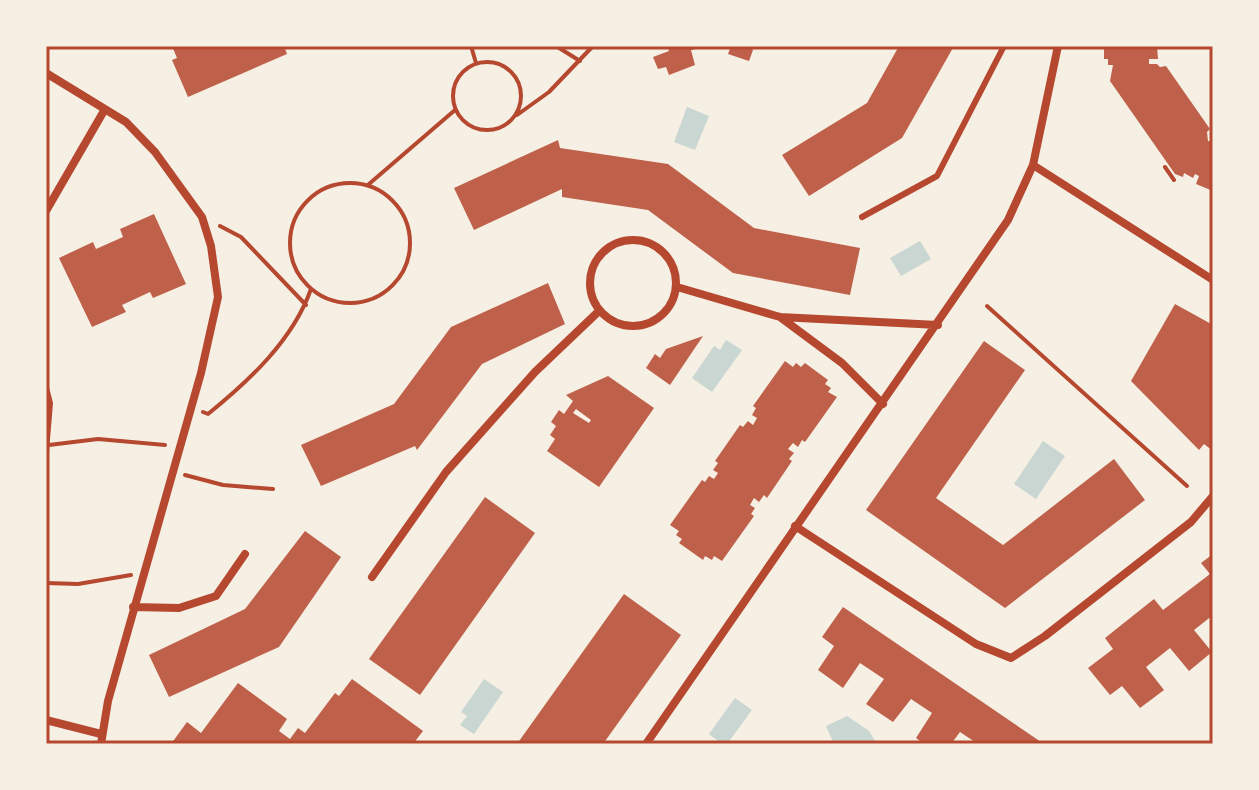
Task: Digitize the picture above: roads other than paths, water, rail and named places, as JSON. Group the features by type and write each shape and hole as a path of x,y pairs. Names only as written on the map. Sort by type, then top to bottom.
{"street":[{"path":"646,744 1008,220 1033,165 1058,46"},
{"path":"46,73 126,122 155,152 202,217 211,246 218,297 211,335 133,607 101,739 46,720"},
{"path":"46,211 105,109"},
{"path":"1033,165 1213,280"},
{"path":"619,240 648,241 670,259 677,287 667,311 646,325 620,325 599,311 588,285 596,257 619,240"},
{"path":"677,287 780,317 938,325"},
{"path":"372,577 446,472 535,372 599,311"},
{"path":"780,317 842,363 883,404"},
{"path":"795,526 976,644 1011,658 1045,636 1191,522 1213,496"},
{"path":"133,607 179,608 216,596 245,554"}],"lane":[{"path":"862,217 937,176 1004,46"}]}
